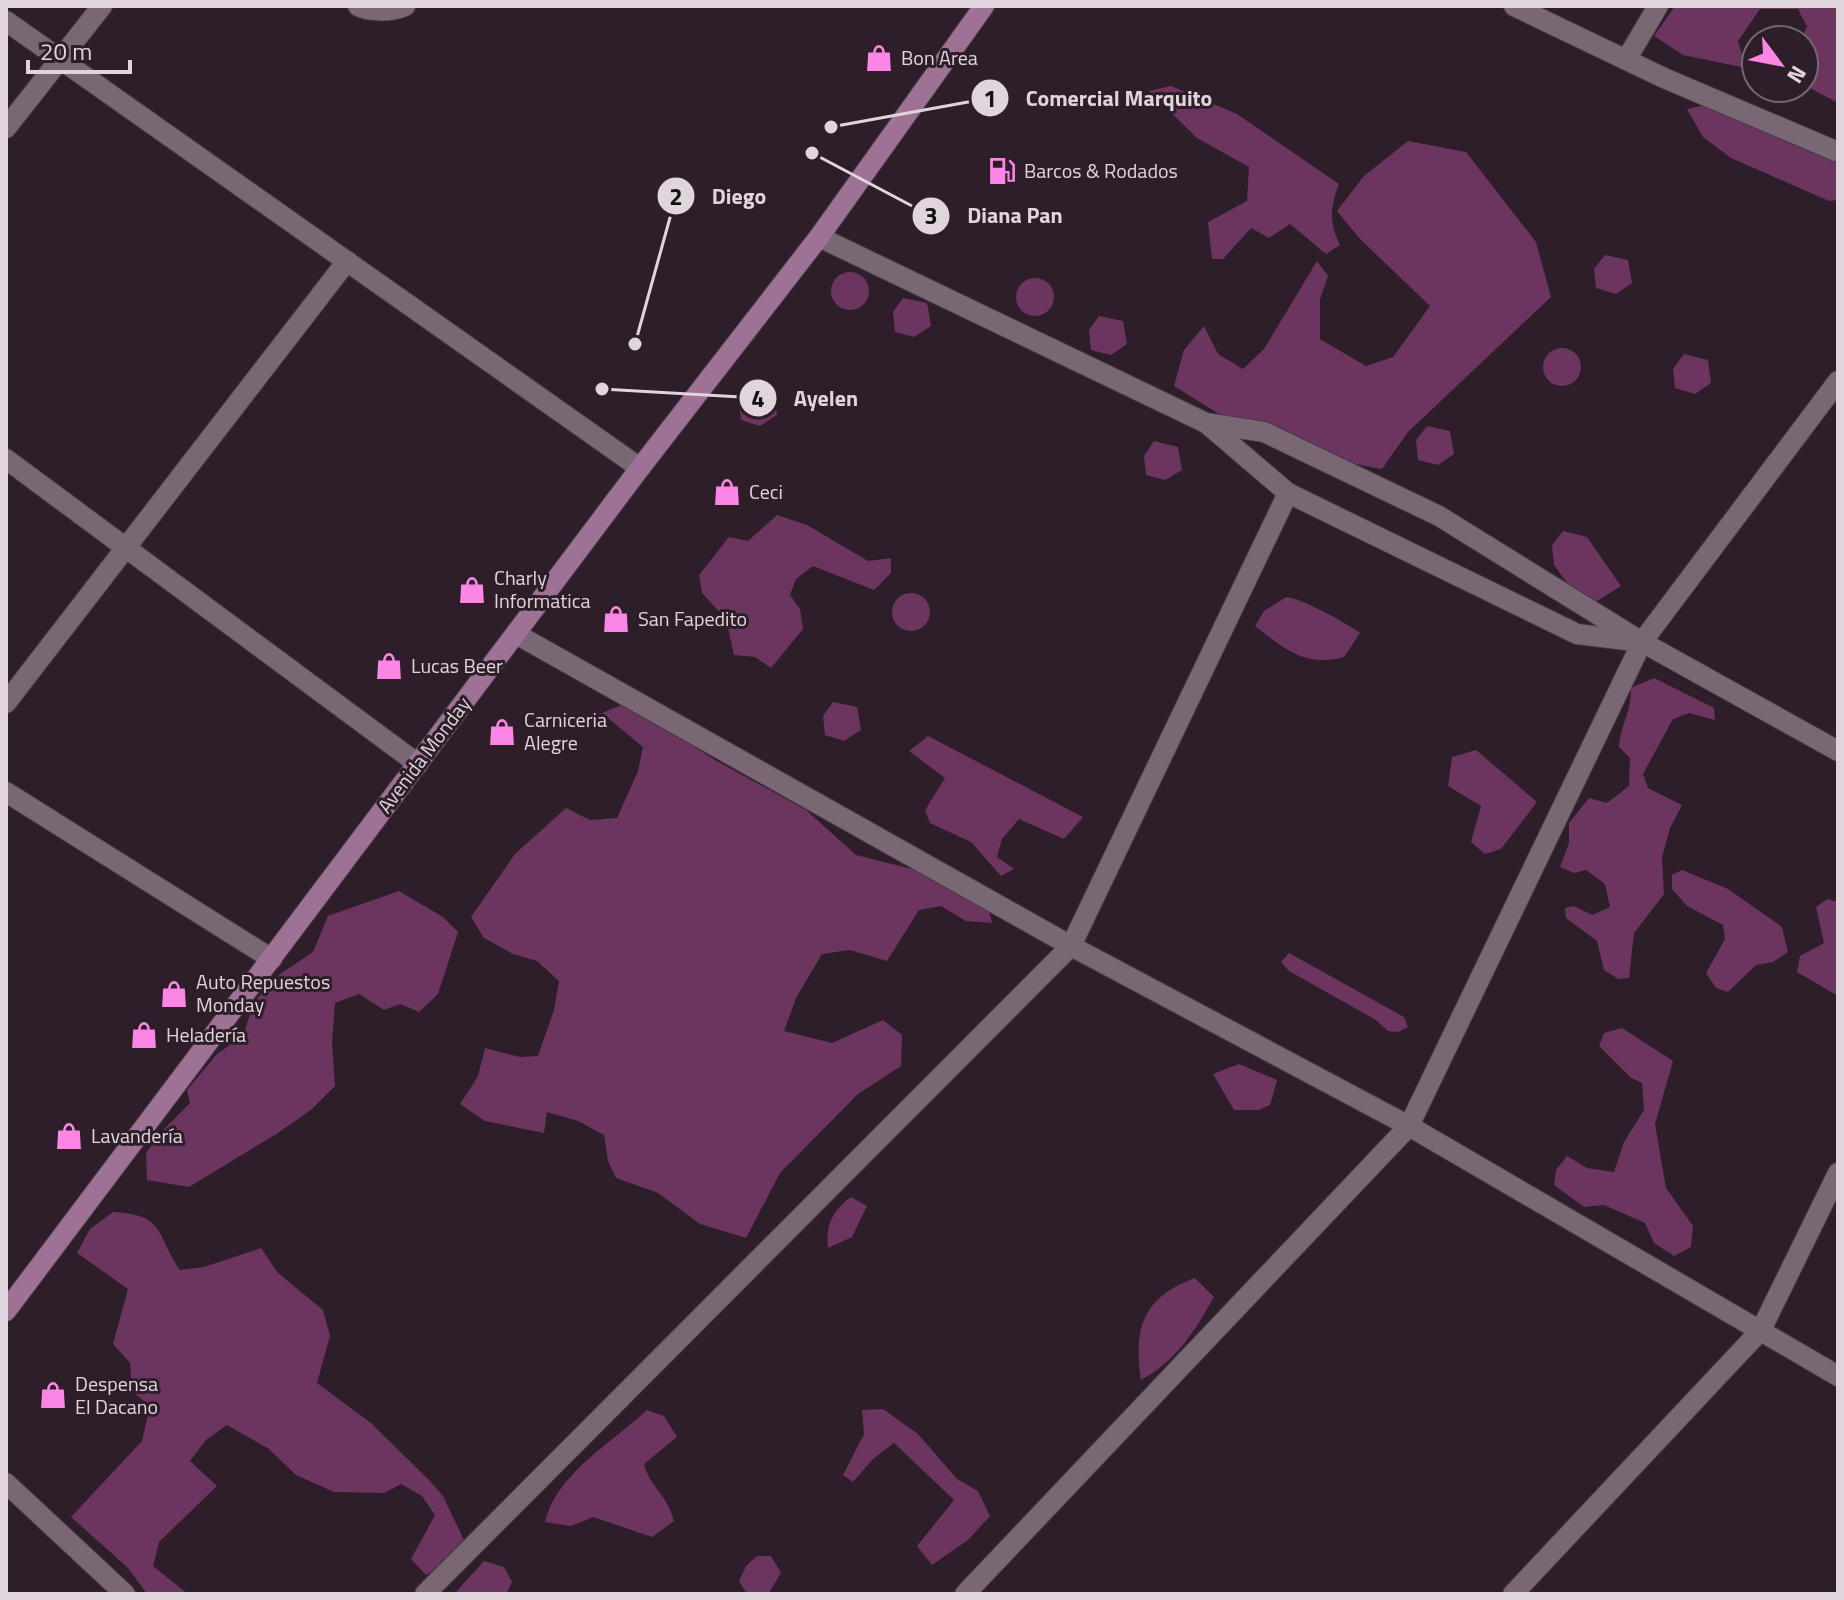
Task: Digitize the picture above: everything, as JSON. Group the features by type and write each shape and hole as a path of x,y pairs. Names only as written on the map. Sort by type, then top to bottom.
{"main road":[{"name":"Avenida Monday","path":"6,1311 640,468 819,237 984,6"}],"street":[{"path":"6,128 102,6"},
{"path":"358,6 363,9 398,10 405,6"},
{"path":"1514,6 1626,60 1838,152"},
{"path":"1626,60 1658,6"},
{"path":"6,21 640,468"},
{"path":"819,237 1206,423 1288,493 1577,634 1642,642"},
{"path":"6,703 347,261"},
{"path":"965,1594 1409,1126 1642,642 1838,381"},
{"path":"1206,423 1264,432 1439,516 1642,642 1838,751"},
{"path":"6,459 418,764"},
{"path":"425,1594 1071,946 1288,493"},
{"path":"516,634 1071,946 1409,1126 1838,1376"},
{"path":"6,792 272,959"},
{"path":"1513,1594 1761,1330 1838,1173"},
{"path":"6,1483 125,1594"}],"shaded area":[{"path":"1675,6 1838,6 1838,103 1820,93 1820,24 1806,24 1798,9 1760,9 1750,24 1740,24 1740,67 1683,55 1654,36"},
{"path":"1171,86 1237,114 1339,184 1332,215 1340,245 1326,254 1290,224 1269,238 1251,228 1223,259 1212,259 1208,222 1247,201 1249,167 1197,138 1149,91"},
{"path":"1709,104 1838,156 1838,200 1829,201 1731,158 1703,137 1687,109"},
{"path":"1408,141 1466,152 1536,242 1551,297 1408,432 1382,469 1339,461 1281,428 1219,414 1174,386 1184,350 1204,326 1218,354 1243,369 1264,349 1317,261 1328,276 1320,299 1320,339 1366,366 1393,357 1430,306 1360,239 1337,211 1364,176"},
{"path":"1605,255 1628,260 1632,283 1616,294 1596,288 1594,269"},
{"path":"850,272 863,278 869,291 863,304 850,310 837,304 831,291 837,278"},
{"path":"1035,278 1048,284 1054,297 1048,310 1035,316 1022,310 1016,297 1022,284"},
{"path":"903,298 927,303 931,326 914,337 895,332 893,312"},
{"path":"1099,316 1123,321 1127,344 1111,355 1091,350 1089,330"},
{"path":"1562,348 1575,354 1581,367 1575,380 1562,386 1549,380 1543,367 1549,354"},
{"path":"1684,354 1708,360 1711,383 1695,394 1675,388 1673,369"},
{"path":"749,386 773,391 777,415 760,426 741,420 739,401"},
{"path":"1427,426 1450,431 1454,454 1438,465 1418,460 1416,440"},
{"path":"1154,441 1178,447 1182,470 1165,480 1146,475 1144,456"},
{"path":"777,515 807,525 868,561 891,558 891,573 874,590 813,566 796,579 790,595 800,609 803,629 771,668 755,657 734,655 726,619 702,593 699,575 729,537 748,541"},
{"path":"1563,531 1587,537 1621,586 1586,608 1554,565 1552,545"},
{"path":"911,593 924,599 930,612 924,625 911,631 898,625 892,612 898,599"},
{"path":"1286,597 1323,611 1360,633 1344,657 1330,660 1307,658 1285,648 1255,626 1264,611"},
{"path":"1654,678 1714,708 1715,720 1689,713 1673,719 1643,774 1648,788 1682,805 1670,828 1662,857 1664,894 1634,933 1629,978 1618,979 1604,970 1597,941 1566,918 1565,908 1574,906 1592,915 1610,907 1605,884 1586,870 1574,873 1560,867 1569,843 1569,823 1589,798 1607,803 1629,786 1630,758 1619,747 1631,688"},
{"path":"833,702 857,707 861,730 844,741 825,735 823,716"},
{"path":"626,703 715,760 806,810 856,855 932,874 987,903 992,923 966,921 941,906 919,910 887,961 850,950 822,954 796,998 784,1031 832,1043 883,1020 902,1035 901,1066 858,1094 780,1173 746,1238 700,1224 658,1193 616,1178 608,1161 604,1135 578,1121 547,1112 544,1133 485,1121 460,1104 478,1076 485,1048 520,1057 538,1056 554,1010 559,981 537,961 513,954 484,938 471,917 515,854 566,808 590,820 617,818 638,771 643,747 602,713"},
{"path":"928,736 1083,817 1064,839 1019,819 1002,839 997,857 1014,869 1001,876 971,842 930,823 925,810 945,778 909,751"},
{"path":"1476,750 1537,802 1501,849 1485,854 1471,842 1481,806 1448,786 1452,757"},
{"path":"1682,870 1728,889 1782,927 1788,952 1773,962 1756,965 1728,992 1716,988 1706,973 1725,939 1723,925 1687,906 1672,889 1672,875"},
{"path":"399,891 443,917 458,932 438,994 419,1012 400,1004 384,1010 359,994 335,1003 332,1043 335,1086 312,1109 189,1187 147,1180 146,1153 162,1131 190,1103 187,1090 217,1054 243,1036 254,1002 280,974 313,952 328,916"},
{"path":"1827,899 1838,902 1838,996 1797,972 1800,956 1824,943 1816,907"},
{"path":"1289,953 1404,1017 1408,1027 1398,1032 1388,1031 1376,1020 1289,971 1281,962"},
{"path":"1622,1028 1673,1061 1655,1124 1666,1188 1693,1226 1691,1247 1674,1256 1654,1243 1645,1223 1604,1205 1584,1207 1554,1185 1556,1170 1567,1156 1587,1168 1614,1172 1624,1142 1644,1110 1642,1083 1631,1078 1599,1046 1604,1033"},
{"path":"1239,1064 1277,1080 1270,1105 1258,1110 1234,1110 1213,1074"},
{"path":"851,1197 867,1206 852,1237 828,1248 832,1219 839,1207"},
{"path":"113,1212 142,1217 151,1222 180,1270 204,1267 261,1248 278,1273 323,1310 330,1336 317,1383 371,1423 443,1496 464,1540 452,1562 426,1575 411,1559 435,1515 422,1496 401,1484 384,1493 334,1492 296,1475 269,1449 227,1425 206,1440 190,1461 217,1486 159,1542 153,1566 188,1594 147,1594 128,1568 71,1517 142,1441 150,1406 132,1391 130,1363 113,1344 128,1289 77,1253 90,1229"},
{"path":"1195,1278 1214,1297 1184,1344 1165,1364 1141,1380 1139,1345 1146,1317 1164,1295"},
{"path":"883,1409 918,1434 957,1479 978,1491 990,1516 968,1540 932,1565 917,1546 954,1500 894,1443 873,1459 853,1482 843,1475 864,1434 862,1410"},
{"path":"647,1410 664,1416 677,1437 644,1464 674,1521 652,1537 593,1517 571,1526 545,1522 551,1505 573,1474"},
{"path":"757,1556 771,1556 781,1573 768,1594 747,1594 739,1581 746,1566"},
{"path":"484,1561 504,1567 512,1582 506,1594 454,1594"}],"place":[{"name":"Bon Area","path":"879,58"},
{"name":"Comercial Marquito","path":"831,127"},
{"name":"Diana Pan","path":"812,153"},
{"name":"Barcos & Rodados","path":"1002,171"},
{"name":"Diego","path":"635,344"},
{"name":"Ayelen","path":"602,389"},
{"name":"Ceci","path":"727,492"},
{"name":"Charly Informatica","path":"472,590"},
{"name":"San Fapedito","path":"616,619"},
{"name":"Lucas Beer","path":"389,666"},
{"name":"Carniceria Alegre","path":"502,732"},
{"name":"Auto Repuestos Monday","path":"174,994"},
{"name":"Heladería","path":"144,1035"},
{"name":"Lavandería","path":"69,1136"},
{"name":"Despensa El Dacano","path":"53,1395"}]}
